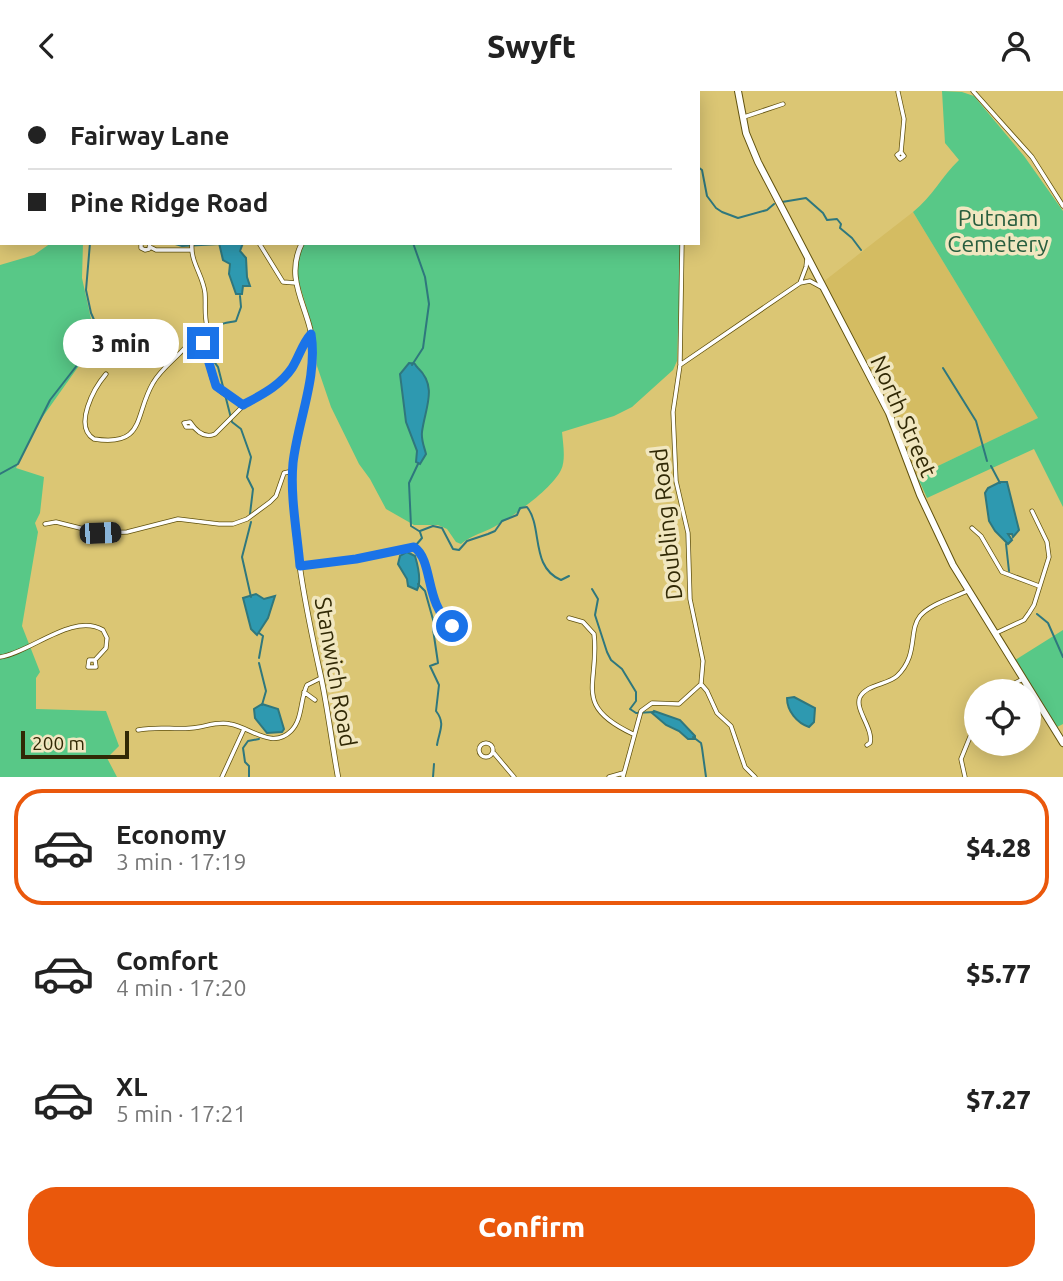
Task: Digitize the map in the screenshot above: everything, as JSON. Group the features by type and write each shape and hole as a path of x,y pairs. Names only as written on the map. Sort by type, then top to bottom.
{"main road":[{"name":"North Street","path":"738,91 742,118 758,162 889,413 920,495 967,591 1023,679"},
{"name":"North Street","path":"1041,708 1063,743"}],"street":[{"path":"899,91 904,119 901,152"},
{"path":"973,91 1027,150 1063,206"},
{"path":"742,118 783,104"},
{"path":"1055,193 1063,194"},
{"path":"150,245 156,250 191,250"},
{"path":"192,245 204,289 207,327"},
{"path":"260,245 283,282 296,283"},
{"name":"Stanwich Road","path":"301,245 294,265 313,352 293,471 300,566 338,777"},
{"name":"Doubling Road","path":"682,245 680,365 673,412 676,481 688,533 691,599 703,661 701,684"},
{"path":"800,283 807,260"},
{"path":"680,365 800,283 810,281 821,287"},
{"path":"193,427 210,436 218,432 243,405 281,381 290,371 311,334"},
{"path":"106,374 86,413 87,432 94,439 124,438 131,434 153,384 188,345 195,341 201,341 205,347 212,378 218,389 243,405"},
{"path":"45,524 56,523 100,533 127,532 178,519 233,524 261,511 275,496 284,473 293,471"},
{"path":"994,634 1024,620 1034,605 1049,557 1047,542 1032,511"},
{"path":"972,528 981,536 1002,572 1039,586"},
{"path":"300,566 356,559 414,547 424,558 438,611 452,626"},
{"path":"867,745 872,736 859,705 860,696 867,689 892,680 900,672 910,658 915,624 922,613 967,591"},
{"path":"569,618 583,622 594,634 591,683 595,701 612,724 633,734"},
{"path":"0,657 27,649 53,633 92,626 103,630 107,638 106,647 95,660"},
{"path":"138,730 157,726 196,728 221,723 265,738 278,737 287,734 297,721 304,692 310,681 321,678"},
{"path":"609,777 623,775 641,711 648,705 679,704 701,684 717,713 731,726 745,767 755,777"},
{"path":"304,692 315,700"},
{"path":"222,777 244,729"},
{"path":"492,752 514,777"},
{"path":"964,752 961,759 965,777"}],"shaded area":[{"path":"913,212 1038,418 917,476 889,400 823,282"}],"green space":[{"name":"Putnam Cemetery","path":"942,91 974,96 1024,156 1063,211 1063,507 1034,449 927,498 917,476 1038,418 913,212 959,160 945,143"},
{"path":"48,245 83,245 82,278 91,319 88,348 83,360 39,422 16,468 44,477 40,513 35,523 38,532 22,626 40,672 36,678 36,709 106,711 119,746 107,758 117,777 0,777 0,265 34,255"},
{"path":"303,245 681,245 677,361 673,370 632,407 614,416 562,432 563,466 549,486 508,519 461,544 456,542 447,529 438,525 414,525 386,509 359,464 331,407 317,366 315,335 296,273"},
{"path":"1063,630 1063,724 1057,727 1041,701 1041,679 1027,679 1015,660"}],"water":[{"path":"219,245 242,245 240,251 246,258 250,286 243,286 242,294 236,294 229,274 230,264 223,260"},
{"path":"409,363 415,364 424,375 429,390 422,435 426,454 420,464 416,462 417,451 406,422 400,374"},
{"path":"1000,482 1007,482 1019,530 1013,537 1008,534 1012,540 1008,544 989,521 985,493 988,488"},
{"path":"407,552 415,556 419,578 417,590 408,586 398,564 400,556"},
{"path":"256,594 264,599 275,596 268,618 257,635 251,629 243,598"},
{"path":"794,697 815,708 814,722 809,727 791,712 787,698"},
{"path":"262,704 278,709 284,729 282,732 267,733 255,718 254,709"},
{"path":"654,711 680,720 695,739 688,739 666,725 652,713"}],"waterway":[{"path":"700,168 707,196 722,212 738,218 767,210 774,204"},
{"path":"782,202 806,198 827,220 837,219 841,224 840,228 861,250"},
{"path":"0,474 18,464 50,400 85,355 95,322 86,290 90,245"},
{"path":"179,245 201,245"},
{"path":"412,365 423,348 429,304 425,277 414,245"},
{"path":"240,296 241,307 236,321 219,325 212,334 210,345 232,422 241,429 251,457 247,477 253,489 250,514"},
{"path":"943,368 976,421 987,461"},
{"path":"418,464 409,483 411,526 419,531"},
{"path":"991,466 1000,483"},
{"path":"420,531 433,526 442,528 453,549 459,550 467,541 495,531 502,521 517,515 520,508 527,507 532,515 545,566 561,580 569,576"},
{"path":"251,522 242,557 251,597"},
{"path":"416,545 422,538 420,532"},
{"path":"1006,544 1009,571"},
{"path":"418,584 425,591 434,623 438,663 430,666 439,685 436,711 441,724 437,745"},
{"path":"592,589 598,599 595,615 607,652 611,660 622,669 636,692 636,701 630,709 636,713 654,712"},
{"path":"1037,614 1048,623 1063,657"},
{"path":"259,633 263,636 259,658"},
{"path":"259,663 266,691 262,705"},
{"path":"693,737 701,743 706,777"},
{"path":"249,777 249,766 245,762 243,748 248,741 259,739"},
{"path":"433,777 434,764"}],"route":[{"path":"203,343 216,386 243,405 281,381 290,371 311,334 311,375 293,463 300,566 356,559 414,547 424,558 438,611 452,626"}]}
